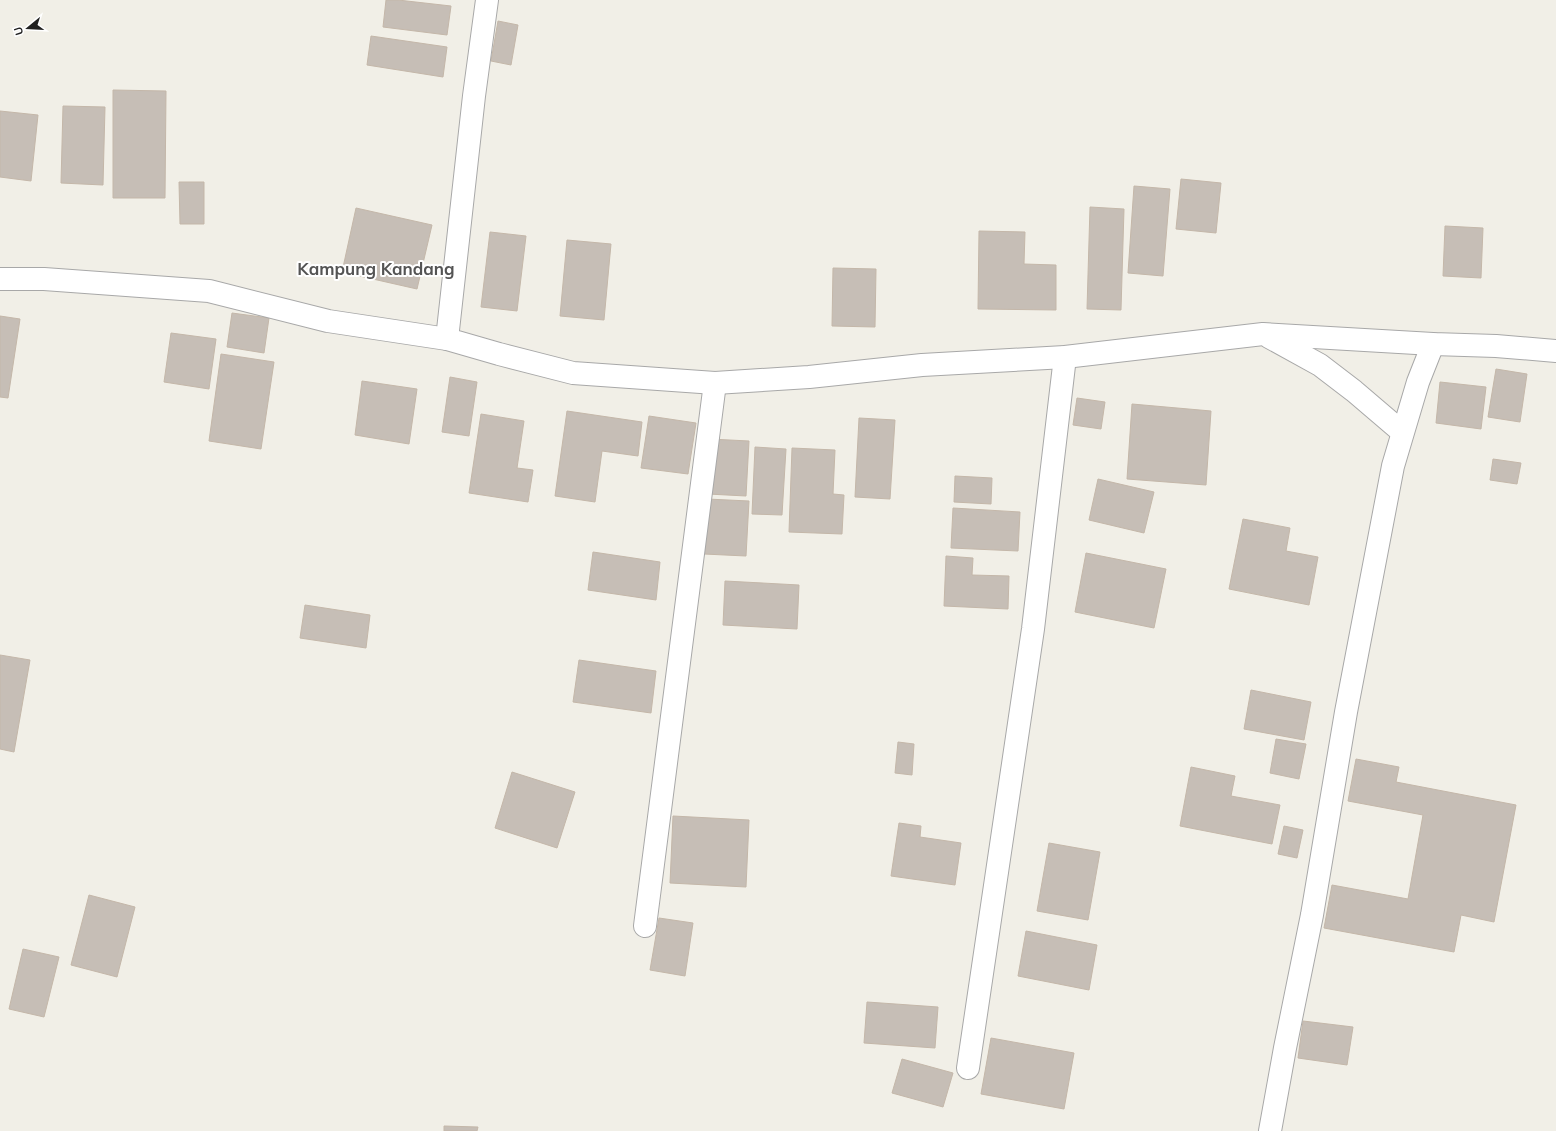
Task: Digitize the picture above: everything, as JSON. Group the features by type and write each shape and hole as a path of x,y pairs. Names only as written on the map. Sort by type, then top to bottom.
{"street":[{"path":"447,339 474,96 487,0"},
{"path":"0,279 44,279 209,291 328,321 447,339 499,354 573,372 716,383 809,377 922,365 1065,357 1263,334 1433,344 1496,346 1556,351"},
{"path":"1263,334 1320,365 1354,391 1402,432"},
{"path":"1270,1131 1284,1048 1312,915 1346,712 1393,466 1418,382 1433,344"},
{"path":"968,1068 1033,629 1065,357"},
{"path":"645,926 716,383"}],"building":[{"path":"386,0 451,6 447,35 383,27"},
{"path":"498,21 518,25 511,65 491,61"},
{"path":"371,36 447,47 443,77 367,65"},
{"path":"113,90 166,91 165,198 113,198"},
{"path":"63,106 105,107 103,185 61,183"},
{"path":"0,111 38,115 31,181 0,177"},
{"path":"1181,179 1221,183 1216,233 1176,229"},
{"path":"179,182 204,182 204,224 180,224"},
{"path":"1134,186 1170,189 1163,276 1128,273"},
{"path":"1090,207 1124,209 1121,310 1087,309"},
{"path":"356,208 432,225 417,289 342,272"},
{"path":"1445,226 1483,228 1481,278 1443,276"},
{"path":"979,231 1025,232 1024,264 1056,265 1056,310 978,309"},
{"path":"490,232 526,236 517,311 481,307"},
{"path":"567,240 611,244 604,320 560,316"},
{"path":"833,268 876,269 875,327 832,326"},
{"path":"232,313 269,318 264,353 227,347"},
{"path":"0,316 20,319 8,398 0,397"},
{"path":"171,333 216,339 209,389 164,382"},
{"path":"221,354 274,362 261,449 209,441"},
{"path":"1496,369 1527,374 1520,422 1488,417"},
{"path":"450,377 477,382 469,436 442,432"},
{"path":"362,381 417,389 409,444 355,435"},
{"path":"1440,382 1486,387 1481,429 1436,423"},
{"path":"1077,398 1105,402 1101,429 1073,425"},
{"path":"1132,404 1211,411 1206,485 1127,479"},
{"path":"567,411 642,422 638,456 602,451 595,502 555,496"},
{"path":"481,414 524,421 517,468 533,470 528,502 469,493"},
{"path":"649,416 696,423 688,474 641,468"},
{"path":"859,418 895,420 890,499 855,497"},
{"path":"710,439 749,441 746,496 708,494"},
{"path":"755,447 786,449 782,515 752,514"},
{"path":"792,448 835,450 833,494 844,495 842,534 789,532"},
{"path":"1493,459 1521,463 1517,484 1490,480"},
{"path":"955,476 992,478 991,504 954,502"},
{"path":"1098,479 1154,492 1144,533 1089,520"},
{"path":"707,499 749,501 746,556 704,554"},
{"path":"953,508 1020,512 1018,551 951,548"},
{"path":"1243,519 1290,528 1286,551 1318,557 1309,605 1229,589"},
{"path":"593,552 660,562 656,600 588,590"},
{"path":"1086,553 1166,569 1154,628 1075,612"},
{"path":"946,556 973,558 972,575 1009,576 1008,609 944,606"},
{"path":"725,581 799,585 797,629 723,625"},
{"path":"305,605 370,615 366,648 300,638"},
{"path":"0,655 30,660 14,752 0,749"},
{"path":"579,660 656,671 651,713 573,702"},
{"path":"1251,690 1311,702 1304,740 1244,729"},
{"path":"1276,739 1306,744 1299,779 1270,773"},
{"path":"898,742 914,744 912,775 895,773"},
{"path":"1356,759 1399,767 1396,782 1516,805 1494,922 1461,915 1454,952 1324,928 1332,885 1408,899 1423,815 1348,801"},
{"path":"1191,767 1235,776 1231,796 1280,805 1272,844 1180,826"},
{"path":"512,772 575,792 557,848 495,828"},
{"path":"673,816 749,820 746,887 670,883"},
{"path":"899,823 921,826 920,837 961,843 955,885 891,876"},
{"path":"1284,826 1303,830 1297,858 1278,854"},
{"path":"1049,843 1100,852 1088,920 1037,911"},
{"path":"89,895 135,907 117,977 71,965"},
{"path":"659,918 693,923 685,976 650,970"},
{"path":"1026,931 1097,945 1089,990 1018,976"},
{"path":"23,949 59,957 44,1017 9,1009"},
{"path":"867,1002 938,1007 935,1048 864,1043"},
{"path":"1303,1021 1353,1027 1347,1065 1298,1058"},
{"path":"991,1038 1074,1053 1064,1109 981,1094"},
{"path":"902,1059 953,1073 943,1107 892,1093"},
{"path":"444,1126 478,1127 477,1131 444,1131"}],"district":[{"name":"Kampung Kandang","path":"376,269"}]}
